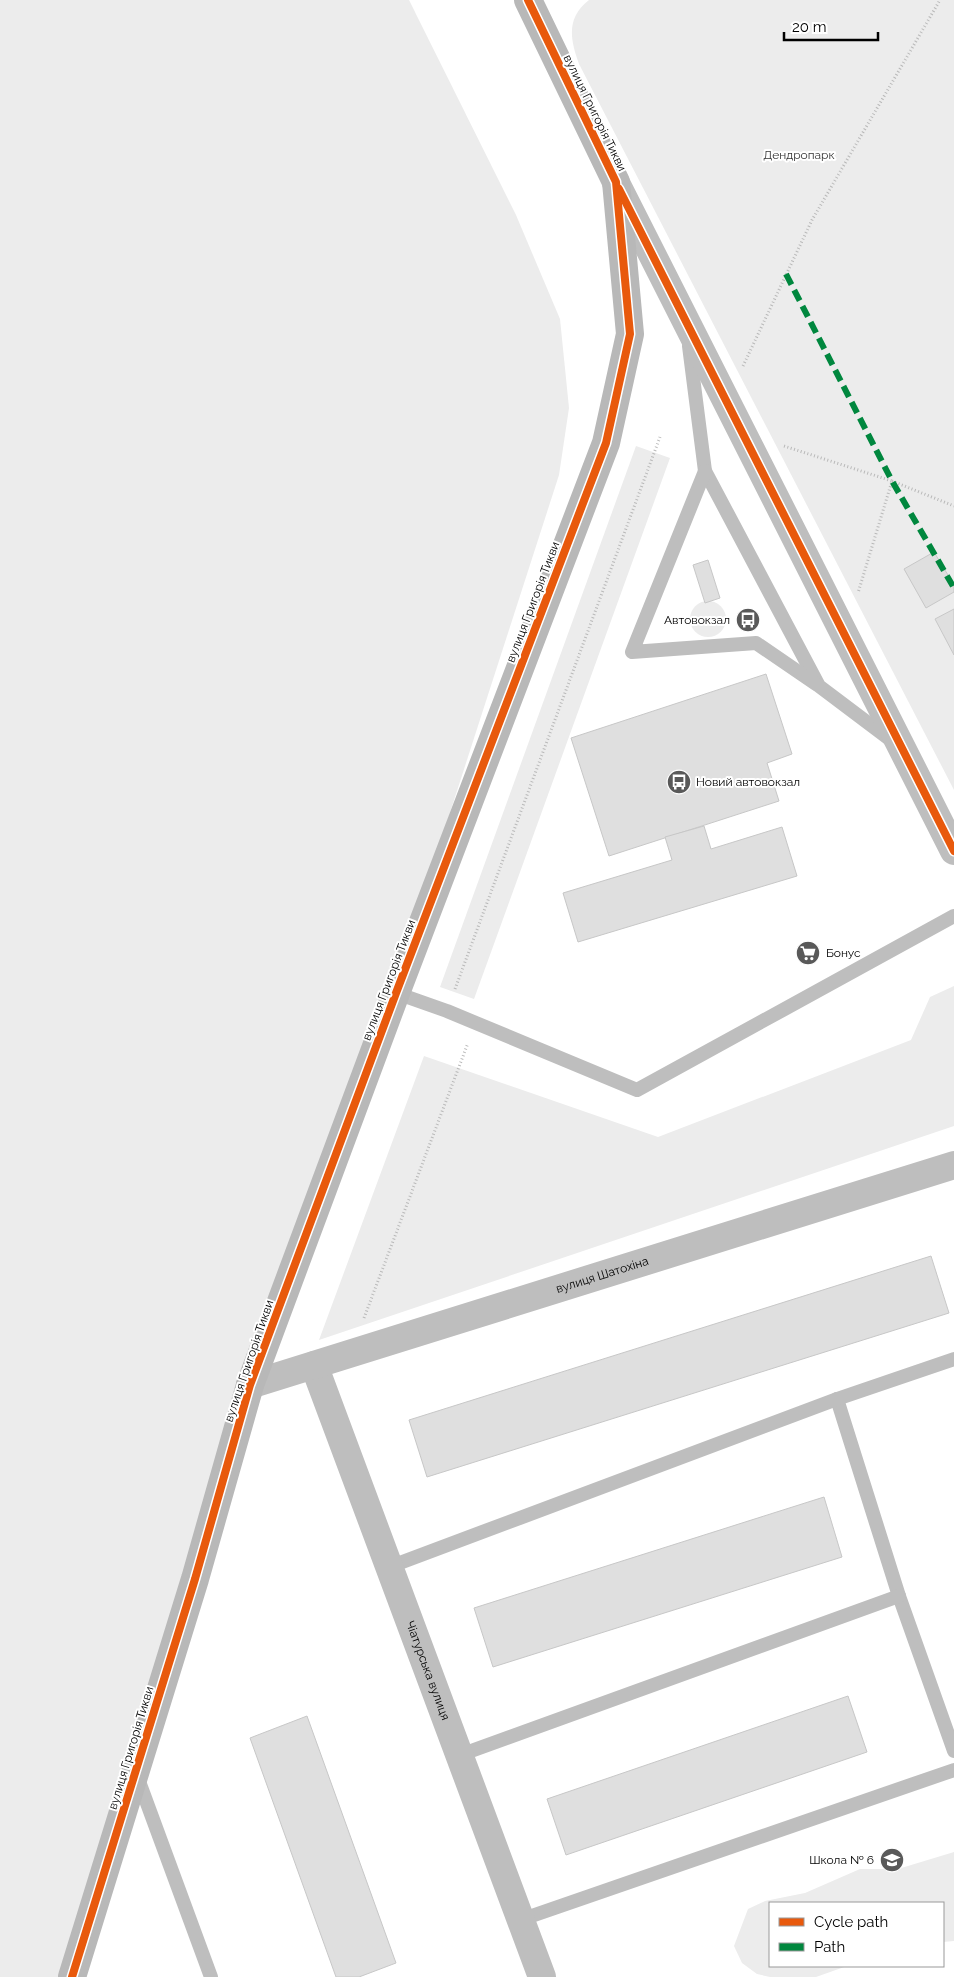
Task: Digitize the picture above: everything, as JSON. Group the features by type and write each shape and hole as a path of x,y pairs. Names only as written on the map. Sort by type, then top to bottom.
{"street":[{"name":"вулиця Григорія Тикви","path":"72,1977 195,1579 250,1385 396,993 606,443 630,334 616,182 528,0"},
{"path":"616,182 954,851"},
{"name":"вулиця Шатохіна","path":"250,1385 953,1171"},
{"name":"Чіатурська вулиця","path":"314,1364 542,1977"}],"lane":[{"path":"686,322 705,471 819,686"},
{"path":"705,471 632,652 756,644 819,686 902,748"},
{"path":"396,993 475,1022 637,1090 954,916"},
{"path":"389,1566 836,1399 954,1359"},
{"path":"836,1399 898,1596 954,1750"},
{"path":"460,1755 898,1596"},
{"path":"135,1770 211,1977"},
{"path":"520,1920 954,1770"}],"path":[{"path":"726,401 812,220 940,0"},
{"path":"742,433 892,481 954,506"},
{"path":"447,1011 660,437"},
{"path":"845,634 892,481"},
{"path":"351,1353 475,1022"}],"green space":[{"path":"0,0 409,0 516,215 560,319 569,408 559,475 74,1977 0,1977"},
{"name":"Дендропарк","path":"589,0 954,0 954,790 579,64 572,38 573,22 576,14"},
{"path":"636,446 670,458 474,999 440,987"},
{"path":"708,601 721,606 726,619 721,632 708,637 695,632 690,619 695,606"},
{"path":"954,986 954,1126 319,1340 424,1056 658,1137 911,1040 930,997"},
{"path":"954,1852 954,1941 944,1942 944,1902 769,1902 769,1967 844,1967 816,1977 770,1977 757,1974 742,1963 734,1946 748,1909 765,1901 805,1893 860,1869 898,1869"}],"building":[{"path":"934,552 954,585 954,592 926,608 904,569"},
{"path":"708,560 720,598 705,603 693,565"},
{"path":"954,609 954,655 935,619"},
{"name":"Новий автовокзал","path":"766,674 792,754 767,763 779,801 609,856 571,738"},
{"path":"704,826 711,849 782,827 797,876 578,942 563,893 672,860 665,837"},
{"path":"931,1256 949,1313 427,1477 409,1420"},
{"path":"824,1497 842,1557 493,1667 474,1608"},
{"path":"848,1696 867,1752 566,1855 547,1799"},
{"path":"307,1716 396,1963 359,1977 336,1977 250,1738"}],"marked path":[{"path":"786,274 892,481 954,588"}],"cycle path":[{"path":"72,1977 195,1579 250,1385 396,993 606,443 630,334 616,182 528,0"},
{"path":"619,189 954,851"}],"place":[{"name":"Автовокзал","path":"748,620"},
{"name":"Новий автовокзал","path":"679,782"},
{"name":"Бонус","path":"808,953"},
{"name":"Школа № 6","path":"892,1860"}]}
